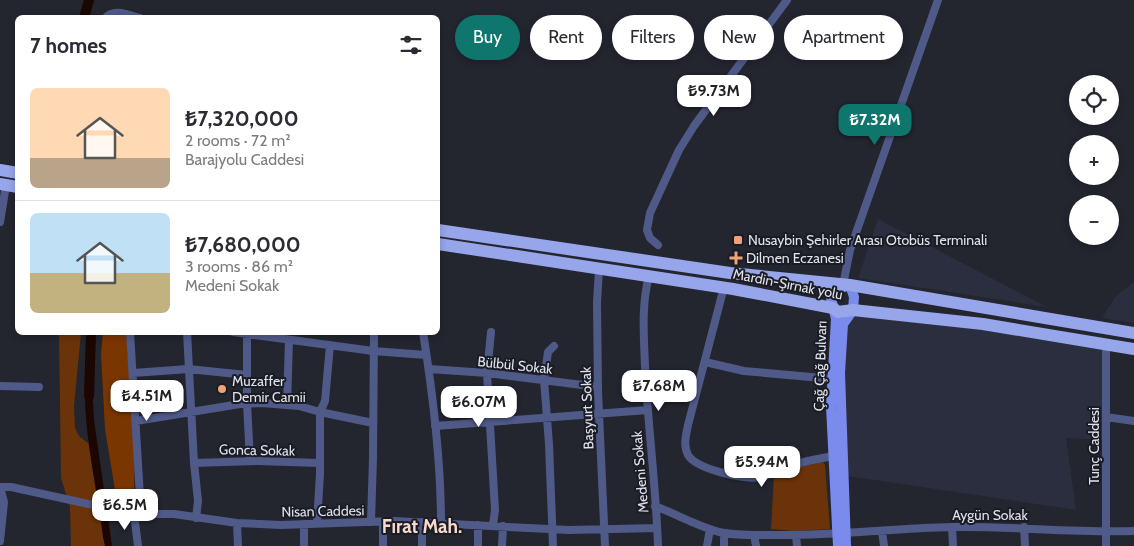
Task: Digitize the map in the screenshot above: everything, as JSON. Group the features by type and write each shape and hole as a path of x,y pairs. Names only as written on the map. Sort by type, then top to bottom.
{"highway":[{"path":"0,170 15,172"},
{"name":"Mardin-Şırnak yolu","path":"440,230 721,271 850,285 1134,333"},
{"name":"Mardin-Şırnak yolu","path":"440,244 724,287 833,308 838,312 853,310 983,324 1134,349"}],"main road":[{"name":"Çağ Çağ Bulvarı","path":"838,455 832,406 836,319 831,298 835,290 850,285"},
{"path":"850,285 854,297 853,310"},
{"name":"Çağ Çağ Bulvarı","path":"838,546 841,532 838,455 843,324 853,310"},
{"name":"Çağ Çağ Bulvarı","path":"841,532 846,546"}],"street":[{"path":"658,245 650,238 647,230 650,214 679,150 694,126 787,0"},
{"path":"850,285 844,280 850,250 938,0"},
{"path":"108,15 115,12 128,15"},
{"path":"0,222 8,186"},
{"name":"Başyurt Sokak","path":"599,269 597,303 598,387 605,546"},
{"name":"Medeni Sokak","path":"649,276 644,292 643,313 658,546"},
{"path":"724,287 688,425 685,445 689,456 698,465 731,476 748,478 762,477 797,464 838,455"},
{"path":"491,332 487,373 494,510 493,525"},
{"path":"130,335 136,421 138,546"},
{"path":"187,335 198,502 196,518"},
{"path":"247,335 247,403 250,461"},
{"path":"273,335 289,340 373,351 426,355"},
{"path":"371,522 374,335"},
{"path":"423,335 432,388 441,485 441,523"},
{"path":"287,405 289,340"},
{"path":"317,524 320,412 325,401 330,345"},
{"name":"Tunç Caddesi","path":"1106,345 1106,546"},
{"path":"553,546 549,444 544,380 548,352 554,346"},
{"path":"705,362 744,371 833,379"},
{"path":"133,373 188,369 247,375"},
{"name":"Bülbül Sokak","path":"429,369 487,373 598,387"},
{"path":"0,386 39,387"},
{"path":"136,421 247,403 262,403 298,406 373,423"},
{"path":"435,426 648,410"},
{"path":"1106,417 1134,421"},
{"name":"Gonca Sokak","path":"194,463 250,461 320,463"},
{"path":"0,487 4,502 0,542"},
{"name":"Nisan Caddesi","path":"0,487 12,487 124,512 174,514 237,522 317,524 422,522 605,530 657,528"},
{"name":"Aygün Sokak","path":"655,506 710,529 724,533 754,535 796,535 952,527 1024,527 1106,532 1134,530"},
{"path":"237,522 238,546"},
{"path":"382,546 383,522"},
{"path":"422,522 422,546"},
{"path":"304,524 304,546"},
{"path":"478,525 478,546"},
{"path":"502,526 502,546"},
{"path":"952,527 953,546"},
{"path":"1024,527 1025,546"},
{"path":"707,546 710,529"},
{"path":"882,531 884,546"},
{"path":"724,533 724,546"},
{"path":"754,535 756,546"},
{"path":"796,535 797,546"}],"shaded area":[{"path":"878,219 1047,307 858,278"},
{"path":"1134,282 1134,323 1102,318 1116,296"},
{"path":"844,307 1107,338 1105,440 1066,438 1076,510 841,475 839,327"},
{"path":"59,335 81,335 74,406 75,428 79,436 89,444 105,546 71,546 70,507 61,478"},
{"path":"103,335 126,335 135,442 134,497 116,496 105,429 101,354"},
{"path":"89,384 92,386 94,420 112,546 105,546 89,443 85,386"},
{"path":"823,462 825,465 830,529 793,531 771,529 774,476 789,469"}],"waterway":[{"path":"85,15 89,0"},
{"path":"89,396 91,335"}],"place":[{"name":"Nusaybin Şehirler Arası Otobüs Terminali","path":"738,240"},
{"name":"Dilmen Eczanesi","path":"736,258"},
{"name":"Muzaffer Demir Camii","path":"222,389"}],"district":[{"name":"Fırat Mah.","path":"422,526"}]}
